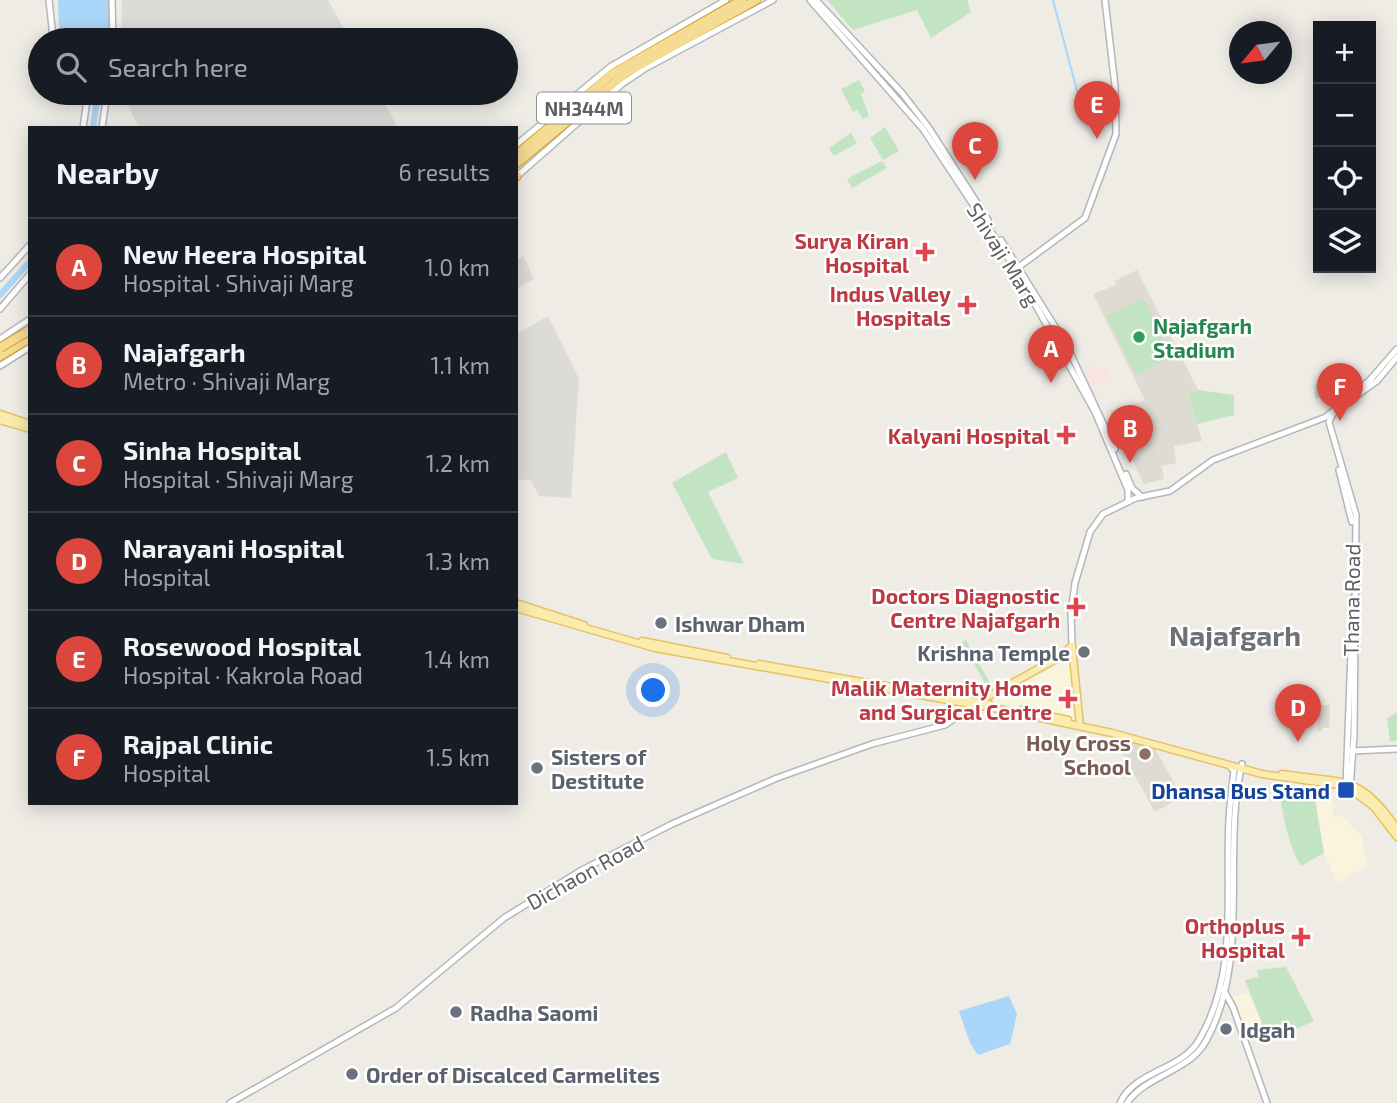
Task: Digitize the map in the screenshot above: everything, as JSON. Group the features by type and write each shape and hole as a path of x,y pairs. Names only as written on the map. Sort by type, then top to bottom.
{"highway":[{"name":"NH344M","path":"518,162 615,80 652,53 742,0"},
{"name":"NH344M","path":"518,153 611,74 756,0"},
{"path":"0,348 28,324"},
{"path":"0,356 28,338"}],"main road":[{"path":"49,0 51,28"},
{"path":"112,0 112,28"},
{"path":"518,143 610,67 726,0"},
{"path":"518,176 622,84 773,0"},
{"name":"Shivaji Marg","path":"810,0 923,129 1015,268 1083,384 1121,472 1128,501"},
{"name":"Shivaji Marg","path":"816,0 902,93 929,128 1020,266 1083,384 1132,488 1142,497"},
{"path":"1020,266 1085,218 1116,134 1115,86 1105,0"},
{"path":"83,126 86,105"},
{"path":"102,126 105,105"},
{"path":"0,278 28,247"},
{"path":"0,309 28,276"},
{"path":"0,339 28,324"},
{"path":"0,366 28,348"},
{"path":"1327,417 1370,380 1397,349"},
{"path":"1080,724 1072,646 1072,599 1090,532 1103,514 1128,501 1170,491 1213,460 1327,417 1377,381 1397,357"},
{"path":"0,417 27,425"},
{"name":"Thana Road","path":"1327,417 1352,517 1354,567 1348,785"},
{"path":"519,606 643,641 976,703"},
{"path":"519,606 655,648 976,703 1080,724 1308,783 1348,785 1376,803 1397,829"},
{"name":"Dichaon Road","path":"230,1103 396,1008 504,918 582,870 672,824 777,778 872,744 945,725 976,703 1056,659 1072,646"},
{"path":"1351,751 1397,749"},
{"path":"1120,1103 1132,1088 1197,1044 1221,988 1228,938 1229,821 1234,771 1220,760"},
{"path":"1127,1103 1137,1091 1188,1060 1202,1047 1232,948 1234,815 1239,766"},
{"path":"1348,785 1374,807 1397,837"},
{"path":"1221,988 1234,1007 1267,1103"}],"shaded area":[{"path":"122,0 328,0 343,28 121,28"},
{"path":"128,105 386,105 397,126 138,126"},
{"path":"523,256 534,279 518,288 518,259"},
{"path":"1137,270 1198,390 1189,393 1202,441 1174,446 1176,463 1162,466 1164,479 1144,484 1126,446 1120,448 1109,425 1115,422 1110,412 1145,400 1093,294 1116,285 1115,281"},
{"path":"548,316 579,379 571,498 539,496 530,479 518,481 518,333"},
{"path":"1090,365 1093,370 1106,367 1111,380 1093,386 1085,368"},
{"path":"1071,658 1077,720 993,702 993,699"},
{"path":"1318,705 1330,705 1329,728 1322,728 1322,731 1317,731"},
{"path":"1113,736 1154,747 1182,797 1155,812"},
{"path":"1314,788 1332,790 1333,817 1343,816 1362,837 1367,866 1337,883 1324,853"},
{"path":"1248,993 1264,1028 1244,1036 1231,998"}],"green space":[{"path":"827,0 967,0 971,12 931,38 917,10 853,30"},
{"path":"859,80 865,91 861,94 869,116 863,119 857,110 853,112 841,89"},
{"path":"885,127 899,151 883,160 870,138"},
{"path":"851,133 857,143 834,156 829,148"},
{"path":"882,161 887,168 852,188 847,179"},
{"name":"Najafgarh Stadium","path":"1143,298 1172,357 1136,375 1107,316"},
{"path":"1333,380 1342,383 1342,400 1338,403 1335,394 1329,398 1323,396 1315,399 1315,384 1329,384"},
{"path":"1198,390 1234,395 1234,415 1197,424 1189,393"},
{"path":"726,452 738,478 708,492 744,564 712,559 672,483"},
{"path":"966,640 992,687 988,689 962,642"},
{"path":"1397,713 1397,740 1390,742 1387,718"},
{"path":"1314,794 1324,853 1301,866 1290,840 1280,797"},
{"path":"1286,967 1314,1021 1291,1031 1286,1023 1264,1028 1245,980 1259,977 1257,970"}],"water":[{"path":"58,0 108,0 111,28 59,28"},
{"path":"1009,996 1017,1014 1010,1044 978,1055 970,1043 959,1011"}],"waterway":[{"path":"1053,0 1080,102"},
{"path":"104,21 104,28"},
{"path":"93,126 96,105"},
{"path":"0,295 28,263"}],"place":[{"name":"Rosewood Hospital","path":"1097,139"},
{"name":"Sinha Hospital","path":"975,180"},
{"name":"Surya Kiran Hospital","path":"925,252"},
{"name":"Indus Valley Hospitals","path":"967,305"},
{"name":"Najafgarh Stadium","path":"1139,337"},
{"name":"New Heera Hospital","path":"1051,383"},
{"name":"Rajpal Clinic","path":"1340,421"},
{"name":"Kalyani Hospital","path":"1066,435"},
{"name":"Najafgarh","path":"1130,463"},
{"name":"Doctors Diagnostic Centre Najafgarh","path":"1076,607"},
{"name":"Ishwar Dham","path":"661,623"},
{"name":"Krishna Temple","path":"1084,652"},
{"name":"Malik Maternity Home and Surgical Centre","path":"1068,699"},
{"name":"Narayani Hospital","path":"1298,742"},
{"name":"Holy Cross School","path":"1145,754"},
{"name":"Sisters of Destitute","path":"537,768"},
{"name":"Dhansa Bus Stand","path":"1346,790"},
{"name":"Orthoplus Hospital","path":"1301,937"},
{"name":"Radha Saomi","path":"456,1012"},
{"name":"Idgah","path":"1226,1029"},
{"name":"Order of Discalced Carmelites","path":"352,1074"}],"district":[{"name":"Najafgarh","path":"1235,635"}]}
